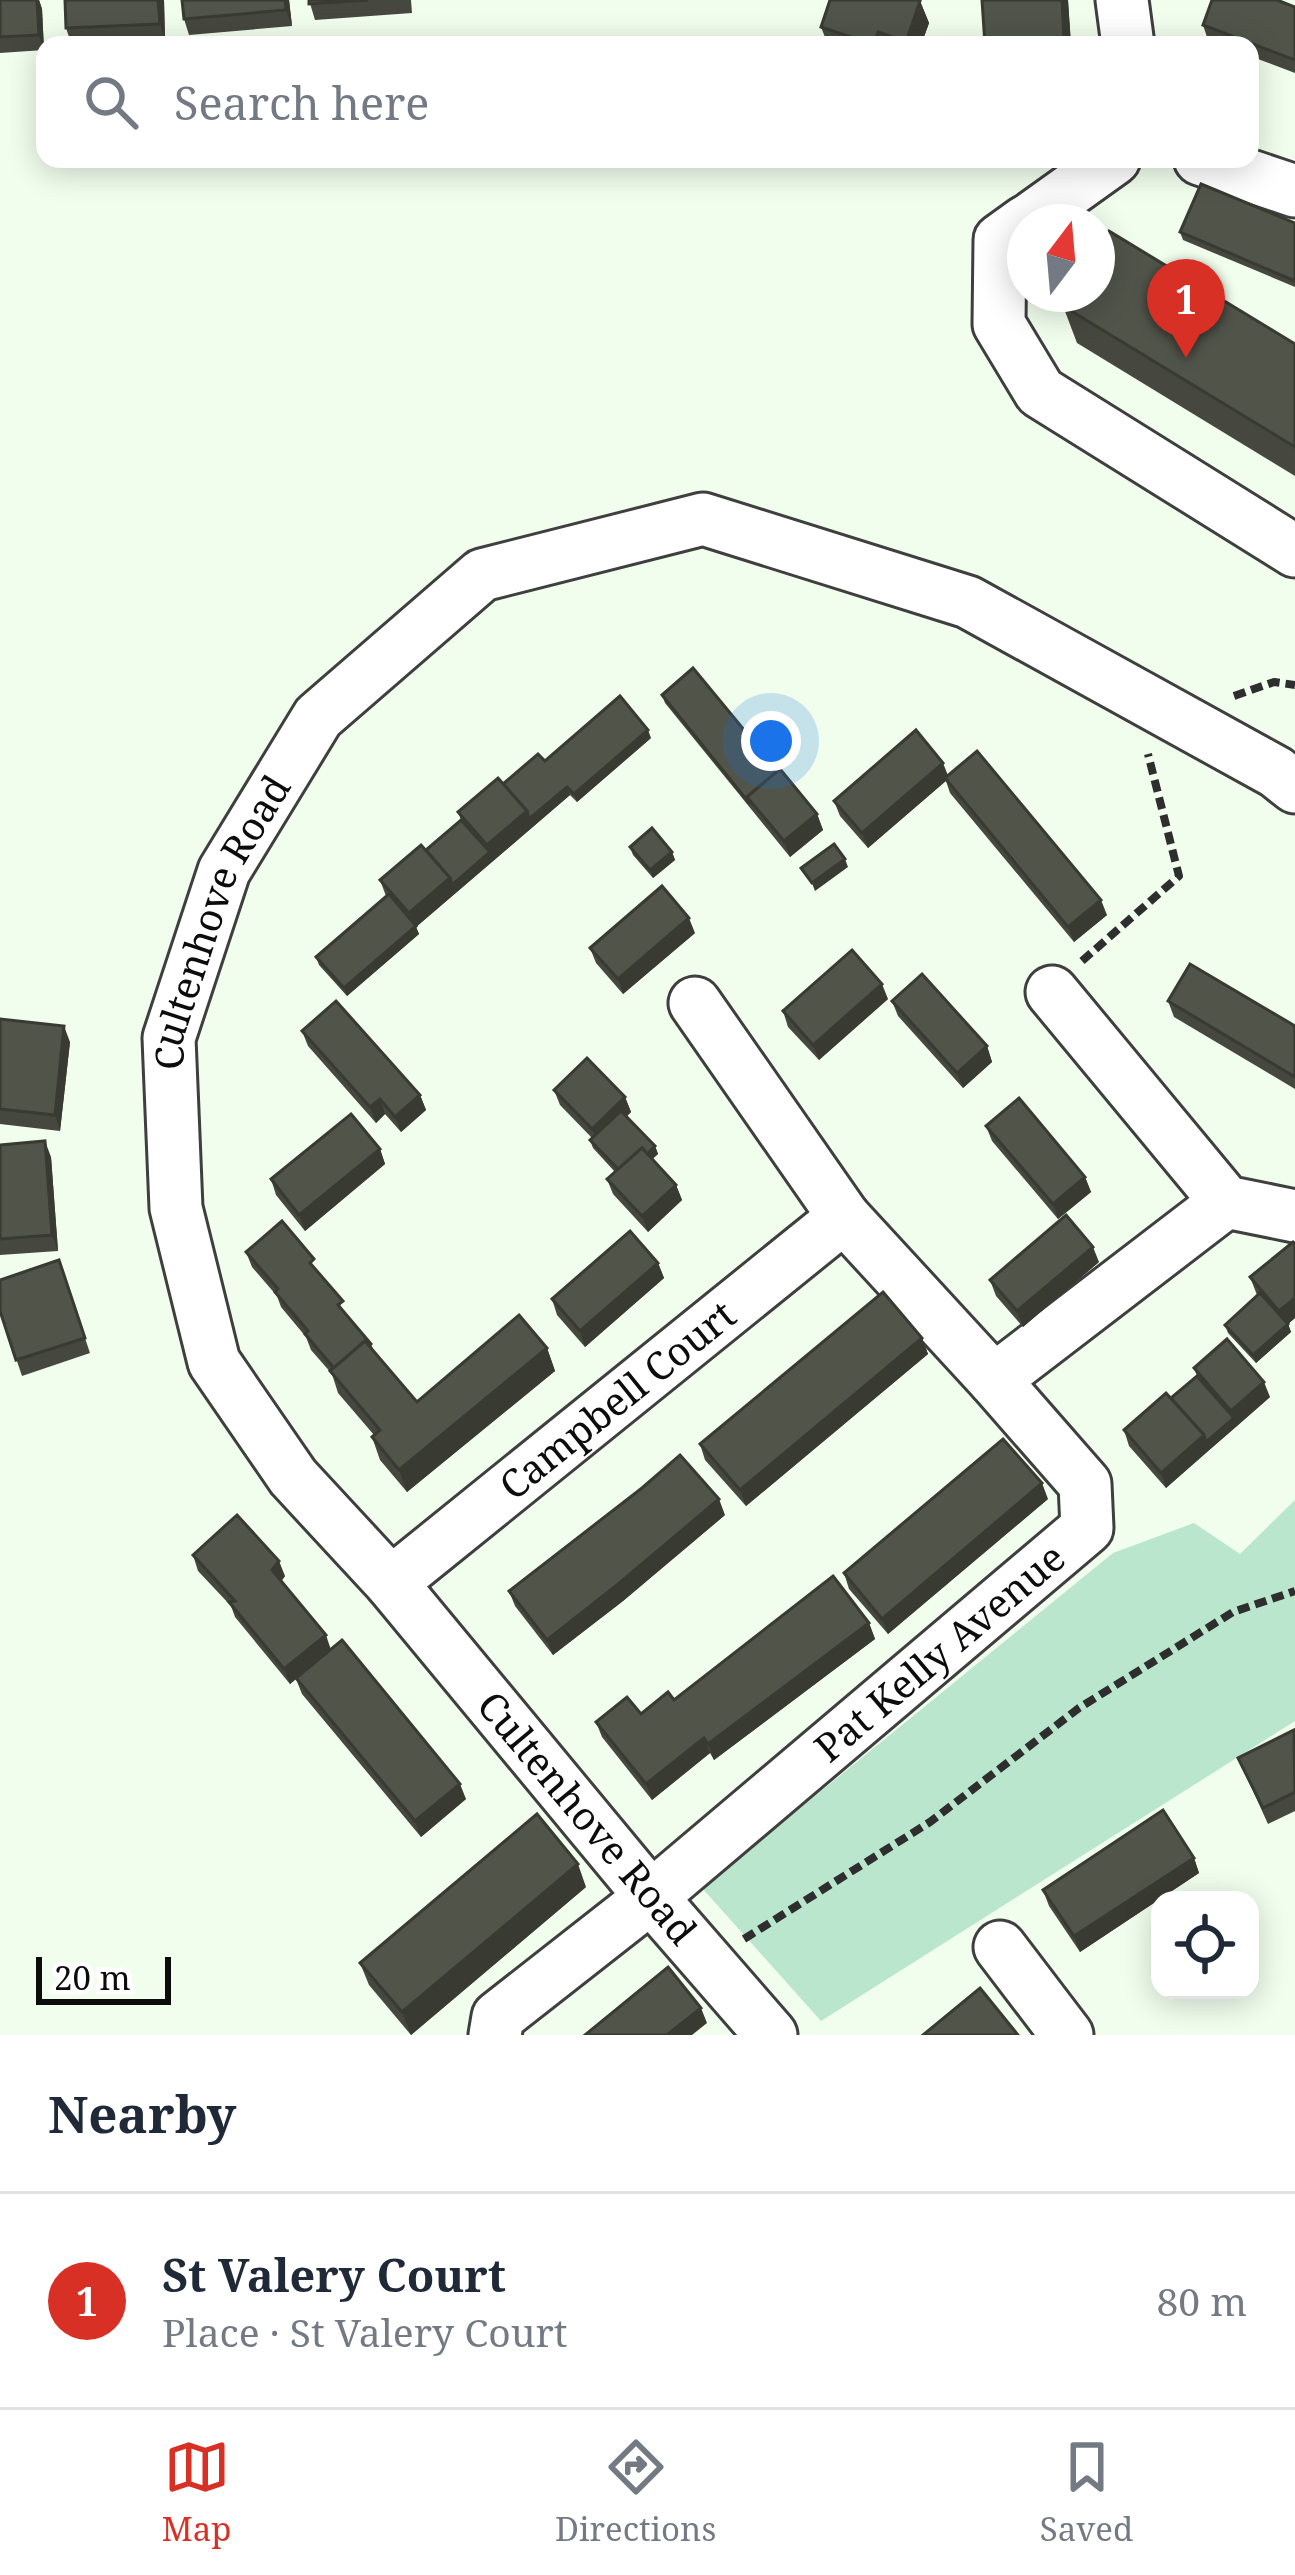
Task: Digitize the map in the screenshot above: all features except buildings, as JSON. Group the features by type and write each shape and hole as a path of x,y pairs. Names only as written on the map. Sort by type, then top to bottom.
{"street":[{"path":"1122,0 1127,36"},
{"path":"1050,204 1101,168"},
{"path":"1228,168 1295,190"},
{"path":"1007,235 1000,240 999,324 1040,392 1295,551"},
{"name":"Cultenhove Road","path":"771,2035 391,1583 293,1478 214,1362 176,1208 169,1038 224,871 318,717 482,575 703,519 968,602 1276,772 1295,787"},
{"path":"1052,992 1226,1202 1295,1216"},
{"path":"695,1003 844,1217 994,1380 1226,1202"},
{"name":"Campbell Court","path":"391,1583 844,1217"},
{"name":"Pat Kelly Avenue","path":"651,1897 1087,1528 1085,1484 994,1380"},
{"path":"495,2035 498,2017 651,1897"},
{"path":"1000,1947 1067,2035"}],"path":[{"path":"1052,992 1179,876 1147,751 1174,716 1274,682 1295,685"},
{"path":"707,1962 930,1822 1079,1708 1233,1612 1295,1591"}],"green space":[{"path":"1295,1500 1295,1721 821,2021 702,1888 1113,1553 1194,1523 1240,1554"}],"place":[{"name":"St Valery Court","path":"1186,358"}]}
